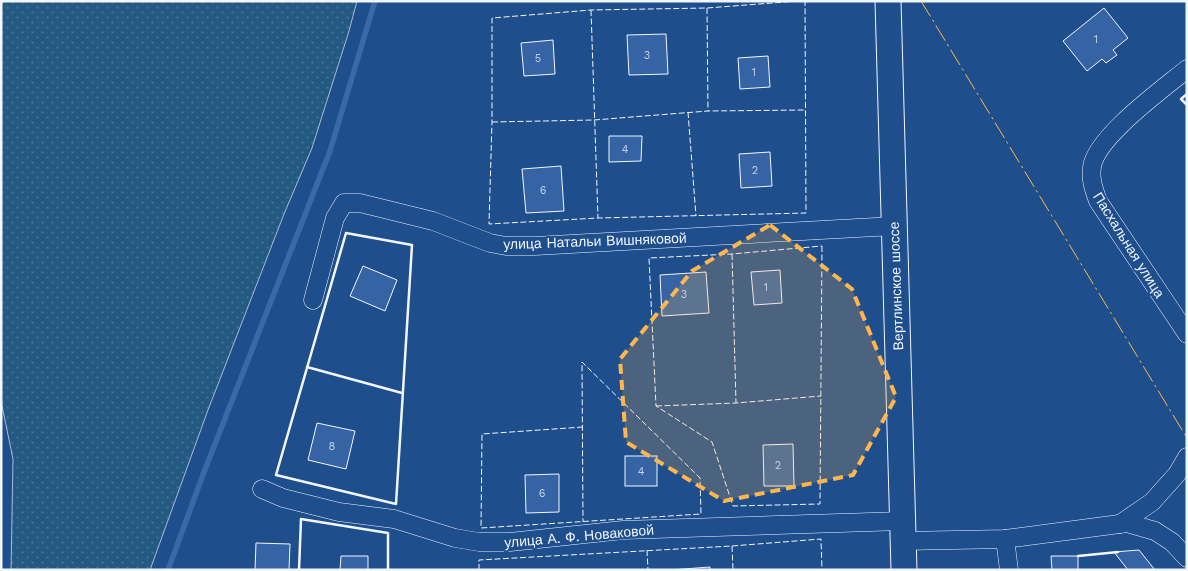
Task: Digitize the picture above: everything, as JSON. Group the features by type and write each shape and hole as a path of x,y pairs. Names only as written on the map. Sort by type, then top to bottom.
{"main road":[{"name":"Вертлинское шоссе","path":"888,1 904,570"}],"street":[{"name":"Пасхальная улица","path":"1187,70 1123,121 1096,156 1092,166 1092,182 1098,201 1187,334"},
{"name":"улица Натальи Вишняковой","path":"314,300 335,218 344,203 360,203 433,221 490,243 506,246 894,226"},
{"path":"1120,524 1152,502 1177,474 1187,457"},
{"name":"улица А. Ф. Новаковой","path":"262,489 283,498 339,512 394,519 456,538 479,542 510,542 623,530 903,531 1005,539 1120,524"},
{"path":"1120,524 1127,523 1155,531 1172,542 1187,558"},
{"path":"1005,539 1009,570"}],"highlighted area":[{"path":"770,225 852,289 896,397 853,475 724,501 626,442 620,359 692,271"}],"shaded area":[{"path":"1,1 357,1 312,148 284,214 208,410 150,570 11,570 13,459 1,401"}],"building":[{"path":"1104,8 1128,38 1113,50 1117,55 1106,63 1102,59 1087,71 1063,41"},
{"path":"666,34 668,74 629,75 627,35"},
{"path":"553,40 555,74 524,76 521,43"},
{"path":"768,56 770,87 740,89 738,58"},
{"path":"609,136 642,136 641,161 609,162"},
{"path":"770,152 772,186 741,188 739,154"},
{"path":"561,166 564,211 526,213 522,169"},
{"path":"363,266 397,280 385,311 350,296"},
{"path":"780,270 782,303 754,305 751,272"},
{"path":"706,272 709,313 662,316 660,275"},
{"path":"317,423 355,431 346,469 308,460"},
{"path":"793,444 794,486 764,486 763,445"},
{"path":"625,456 657,456 657,486 625,486"},
{"path":"559,474 559,512 526,513 525,475"},
{"path":"256,543 290,544 289,570 255,570"},
{"path":"1139,550 1155,570 1128,570 1114,552"},
{"path":"341,556 368,556 368,570 340,570"},
{"path":"1051,556 1078,556 1078,570 1052,570"},
{"path":"710,567 710,570 670,570"}],"waterway":[{"path":"168,570 204,472 330,151 375,1"}],"fence":[{"path":"798,1 707,8 591,10 492,18 492,122 489,224 598,218 806,213 805,1"},
{"path":"707,8 708,111"},
{"path":"591,10 598,218"},
{"path":"492,122 594,120 708,111 806,110"},
{"path":"688,112 696,216"},
{"path":"822,246 820,504 733,506 712,442 656,406 649,258 732,254 822,246"},
{"path":"732,254 736,403"},
{"path":"583,427 482,434 481,528 701,514 700,478 582,362 583,522"},
{"path":"656,406 736,403 821,396"},
{"path":"479,570 479,560 732,546 821,539 822,570"},
{"path":"732,546 733,570"},
{"path":"647,550 648,570"}],"wall":[{"path":"1187,94 1181,99 1187,105"},
{"path":"346,233 412,245 396,504 276,475 346,233"},
{"path":"307,367 402,393"},
{"path":"299,570 301,519 388,533 388,570"},
{"path":"1078,556 1118,552"}],"power":[{"path":"921,1 1187,438"}]}
